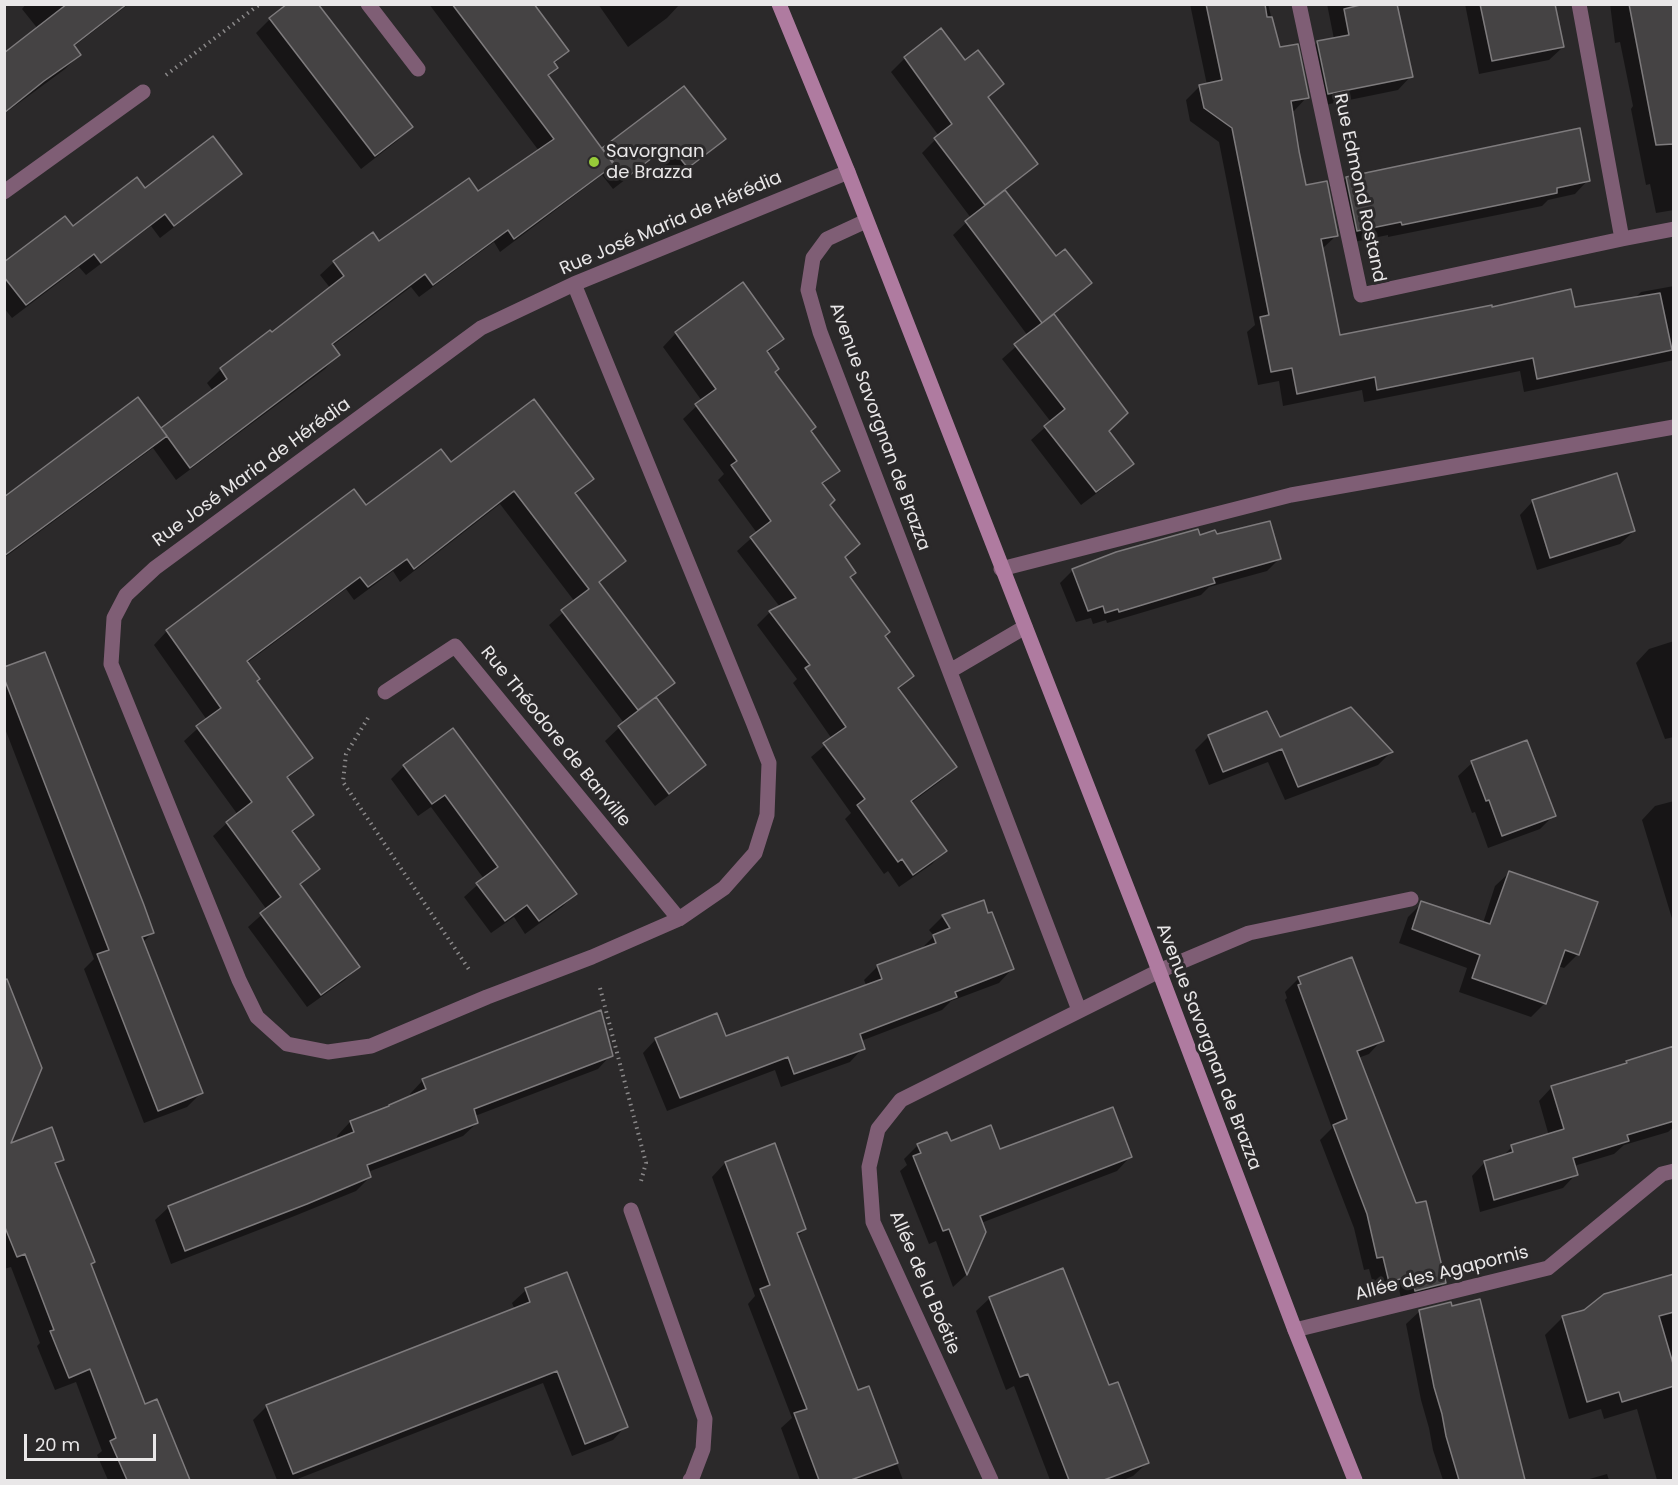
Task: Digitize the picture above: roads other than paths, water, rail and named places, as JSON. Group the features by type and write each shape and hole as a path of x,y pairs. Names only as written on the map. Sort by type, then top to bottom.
{"street":[{"path":"368,4 418,69"},
{"name":"Rue Edmond Rostand","path":"1299,4 1361,295 1622,239"},
{"path":"1579,4 1622,239 1674,229"},
{"name":"Avenue Savorgnan de Brazza","path":"784,6 1355,1480"},
{"path":"4,192 144,92"},
{"name":"Rue José Maria de Hérédia","path":"679,919 592,957 487,997 371,1046 328,1052 287,1044 257,1017 239,980 159,784 111,664 114,618 126,595 155,568 481,328 574,284 848,172"},
{"name":"Avenue Savorgnan de Brazza","path":"866,221 827,239 813,258 808,290 820,332 1079,1010"},
{"path":"574,284 768,763 767,815 754,853 724,888 679,919"},
{"path":"1001,569 1291,495 1674,427"},
{"path":"950,671 1025,627"},
{"name":"Rue Théodore de Banville","path":"385,692 455,646 679,919"},
{"name":"Allée de la Boétie","path":"991,1480 873,1222 869,1167 878,1129 901,1100 1159,971 1249,933 1411,899"},
{"name":"Allée des Agapornis","path":"1295,1330 1548,1268 1662,1174 1674,1171"},
{"path":"632,1210 705,1419 703,1449 690,1480"}],"place":[{"name":"Savorgnan de Brazza","path":"594,162"}]}
